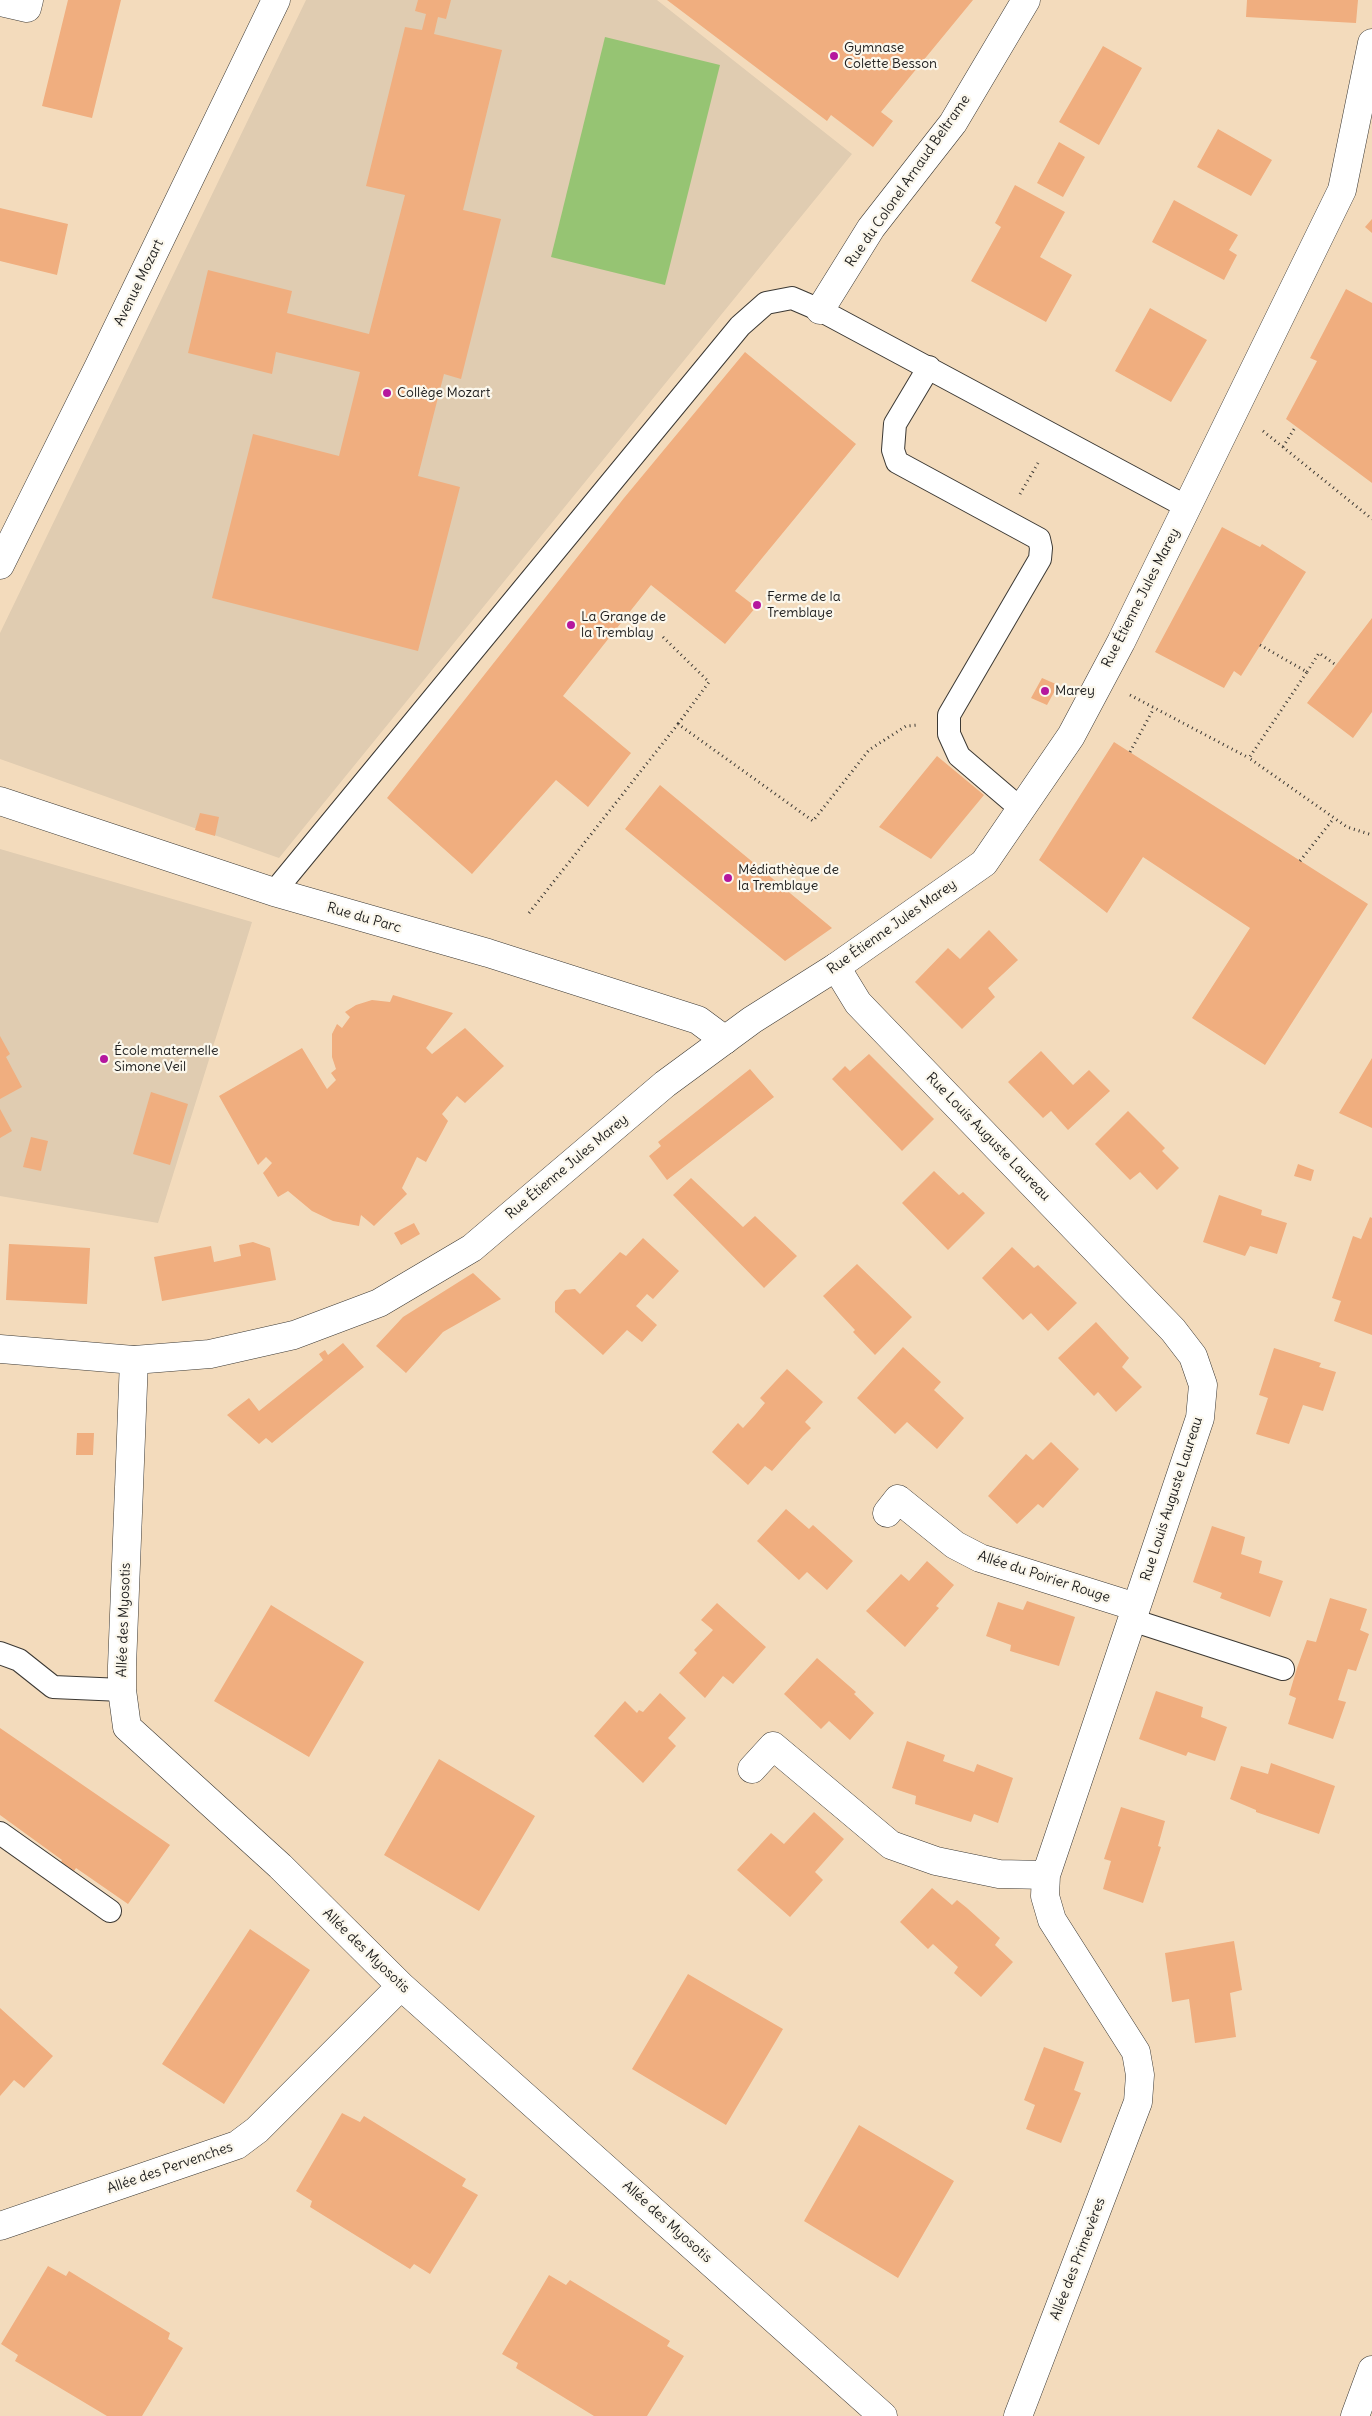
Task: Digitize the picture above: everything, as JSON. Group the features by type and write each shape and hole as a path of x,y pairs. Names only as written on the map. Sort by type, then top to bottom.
{"main road":[{"path":"0,2 27,8 29,0"},
{"name":"Avenue Mozart","path":"0,564 99,366 276,0"},
{"name":"Rue du Colonel Arnaud Beltrame","path":"820,310 871,228 953,123 1026,0"},
{"name":"Rue Étienne Jules Marey","path":"0,1349 134,1360 210,1354 294,1335 379,1303 472,1248 665,1084 766,1011 836,967 984,863 1071,736 1187,507 1342,190 1372,43"},
{"name":"Rue du Parc","path":"0,801 274,892 488,953 698,1020 725,1040"},
{"name":"Rue Louis Auguste Laureau","path":"836,967 858,1003 1173,1330 1194,1356 1203,1385 1200,1418 1046,1876 1045,1896 1052,1920 1136,2052 1140,2076 1138,2102"},
{"name":"Allée des Myosotis","path":"134,1360 122,1690 126,1727 280,1866 402,1986 883,2416"},
{"name":"Allée du Poirier Rouge","path":"887,1513 898,1499 955,1545 980,1558 1134,1613"},
{"path":"752,1769 773,1746 891,1845 936,1861 990,1872 1046,1876"},
{"name":"Allée des Pervenches","path":"0,2226 237,2145 257,2130 402,1986"},
{"name":"Allée des Primevères","path":"1018,2416 1138,2102"},
{"path":"1355,2416 1372,2370"}],"lane":[{"path":"274,892 740,326 766,303 792,298 820,310 1187,507"},
{"path":"929,367 895,424 893,450 898,462 1039,539 1041,548 1040,559 949,715 949,734 959,756 1021,809"},
{"path":"1134,1613 1284,1669"},
{"path":"0,1653 19,1660 53,1687 122,1690"},
{"path":"0,1832 110,1911"}],"path":[{"path":"1235,408 1372,519"},
{"path":"1283,447 1296,426"},
{"path":"1005,521 1054,435"},
{"path":"529,914 710,682 663,637"},
{"path":"1260,645 1307,672"},
{"path":"1249,758 1320,653 1336,665"},
{"path":"1100,680 1249,758 1347,827 1372,835"},
{"path":"1130,752 1154,708"},
{"path":"678,724 813,821 869,750 906,726 950,725"},
{"path":"1300,861 1334,818"}],"shaded area":[{"name":"Collège Mozart","path":"306,0 657,0 852,154 279,858 0,759 0,633"},
{"name":"École maternelle Simone Veil","path":"0,849 252,922 158,1223 0,1196"}],"green space":[{"path":"605,37 720,65 665,285 551,257"}],"building":[{"path":"68,0 121,0 92,118 42,106"},
{"path":"418,0 451,0 446,19 438,17 434,34 502,50 463,210 501,219 461,379 444,374 418,476 460,487 418,651 212,598 253,434 339,456 360,372 276,352 272,374 188,353 208,270 292,291 287,313 369,334 405,195 366,186 405,27 422,30 426,14 415,11"},
{"name":"Gymnase Colette Besson","path":"667,0 973,0 881,112 893,121 873,147 831,115 827,121"},
{"path":"1247,0 1358,0 1356,23 1246,17"},
{"path":"1103,46 1142,68 1099,145 1059,122"},
{"path":"1218,129 1272,160 1251,196 1197,167"},
{"path":"1059,142 1085,157 1063,197 1037,183"},
{"path":"1015,185 1065,212 1040,257 1072,275 1046,322 971,281 1001,227 995,223"},
{"path":"1174,200 1238,235 1229,250 1237,255 1224,280 1152,242"},
{"path":"0,208 68,224 57,275 0,261"},
{"path":"1372,219 1372,233 1365,227"},
{"path":"1346,289 1372,303 1372,483 1286,419 1317,361 1310,358"},
{"path":"1150,308 1207,340 1171,402 1115,371"},
{"name":"La Grange de la Tremblay","path":"745,352 856,444 735,591 756,607 725,644 651,585 563,696 631,753 588,807 556,780 472,874 387,798 624,498"},
{"path":"1222,527 1260,547 1262,544 1306,572 1241,676 1234,671 1224,688 1155,652"},
{"path":"1372,618 1372,712 1353,738 1307,703"},
{"name":"Marey","path":"1042,678 1058,685 1047,705 1031,698"},
{"path":"1114,742 1368,904 1265,1065 1192,1018 1250,928 1143,857 1107,913 1039,860"},
{"path":"937,756 984,795 931,859 879,827"},
{"name":"Médiathèque de la Tremblaye","path":"660,785 832,928 785,961 625,829"},
{"path":"200,813 219,817 215,836 195,830"},
{"path":"989,930 1018,960 988,988 995,997 962,1029 915,982 948,948 960,959"},
{"path":"393,995 453,1013 426,1048 432,1054 465,1028 504,1066 465,1103 457,1096 442,1114 448,1121 426,1162 417,1157 402,1188 407,1194 374,1226 361,1215 359,1226 333,1221 312,1211 288,1191 278,1197 263,1173 272,1163 266,1157 258,1165 219,1096 302,1048 327,1089 336,1080 331,1073 336,1069 332,1057 332,1034 337,1024 342,1028 350,1017 345,1012 356,1005 372,1000 390,1002"},
{"path":"0,1036 10,1054 6,1057 22,1087 0,1099"},
{"path":"1041,1051 1073,1085 1089,1070 1110,1091 1068,1130 1051,1111 1043,1118 1008,1082"},
{"path":"869,1054 934,1119 902,1151 832,1079 845,1066 850,1071"},
{"path":"1372,1058 1372,1128 1339,1113"},
{"path":"750,1069 774,1097 667,1180 649,1156 661,1146 658,1142"},
{"path":"151,1092 188,1104 170,1165 133,1154"},
{"path":"0,1109 12,1131 0,1138"},
{"path":"1128,1111 1165,1148 1162,1151 1179,1168 1157,1190 1140,1172 1130,1180 1095,1144"},
{"path":"31,1137 48,1141 41,1171 23,1167"},
{"path":"1298,1164 1314,1170 1311,1181 1294,1176"},
{"path":"934,1171 959,1195 963,1192 985,1213 948,1250 902,1203"},
{"path":"691,1178 743,1227 755,1216 797,1256 764,1288 673,1195"},
{"path":"1219,1195 1262,1210 1261,1215 1287,1223 1277,1254 1250,1246 1245,1256 1203,1242"},
{"path":"1370,1217 1372,1218 1372,1335 1334,1321 1341,1301 1332,1298 1353,1236 1361,1239"},
{"path":"414,1223 420,1234 401,1245 394,1233"},
{"path":"643,1238 679,1271 653,1299 647,1294 636,1306 657,1325 642,1342 627,1330 603,1355 555,1312 555,1302 565,1290 575,1289 580,1294 620,1252 626,1256"},
{"path":"253,1242 270,1248 276,1280 162,1301 154,1257 211,1246 214,1262 241,1256 239,1245"},
{"path":"9,1244 90,1248 87,1304 6,1300"},
{"path":"1012,1247 1034,1268 1038,1265 1077,1303 1048,1331 1031,1313 1023,1320 982,1278"},
{"path":"857,1264 912,1317 875,1355 853,1332 855,1330 823,1296"},
{"path":"473,1273 501,1299 443,1332 406,1373 376,1346 403,1317"},
{"path":"1096,1322 1129,1358 1122,1367 1142,1387 1116,1412 1098,1392 1094,1396 1058,1358"},
{"path":"343,1343 364,1367 272,1443 266,1438 259,1444 227,1415 249,1398 259,1411 323,1360 319,1354 325,1350 328,1355"},
{"path":"903,1347 941,1382 934,1390 964,1418 937,1449 907,1422 895,1434 857,1398"},
{"path":"1274,1348 1321,1363 1319,1367 1336,1372 1323,1411 1303,1405 1289,1444 1256,1434 1268,1398 1259,1395"},
{"path":"787,1369 823,1402 805,1422 811,1428 772,1471 765,1466 748,1485 712,1452 738,1423 743,1428 755,1415 765,1403 760,1398"},
{"path":"77,1433 94,1433 93,1455 76,1455"},
{"path":"1051,1442 1079,1469 1043,1508 1038,1504 1017,1524 988,1496 1026,1454 1033,1460"},
{"path":"786,1509 809,1529 813,1525 853,1561 827,1590 807,1572 799,1580 757,1541"},
{"path":"1212,1526 1245,1537 1241,1554 1262,1561 1259,1573 1283,1581 1270,1617 1220,1598 1222,1593 1193,1582"},
{"path":"927,1561 954,1585 936,1606 939,1608 905,1647 866,1611 901,1574 909,1581"},
{"path":"1330,1598 1367,1609 1360,1630 1369,1634 1356,1671 1348,1669 1338,1700 1346,1702 1333,1739 1288,1724 1296,1698 1289,1695 1297,1668 1307,1640 1316,1642"},
{"path":"1027,1601 1075,1617 1059,1666 1010,1651 1011,1645 986,1636 998,1602 1023,1610"},
{"path":"717,1603 766,1647 733,1684 723,1676 705,1698 679,1673 697,1653 694,1650 713,1630 701,1620"},
{"path":"271,1605 364,1662 309,1757 214,1701"},
{"path":"817,1658 856,1692 854,1694 874,1713 850,1740 829,1721 821,1729 784,1694"},
{"path":"1156,1691 1203,1707 1201,1717 1227,1727 1215,1761 1188,1752 1186,1756 1139,1739"},
{"path":"660,1693 686,1718 668,1738 676,1746 643,1783 594,1736 625,1701 637,1713 639,1710 643,1712"},
{"path":"0,1728 170,1845 128,1904 76,1868 74,1871 61,1862 62,1860 0,1815"},
{"path":"907,1741 945,1755 943,1761 974,1772 977,1764 1013,1778 998,1823 974,1814 971,1822 915,1804 916,1796 892,1788"},
{"path":"439,1759 535,1816 479,1911 384,1855"},
{"path":"1271,1763 1335,1786 1319,1834 1256,1812 1256,1810 1230,1799 1241,1766 1268,1774"},
{"path":"1121,1807 1165,1821 1158,1846 1161,1847 1143,1903 1103,1889 1111,1861 1104,1859"},
{"path":"814,1812 844,1839 815,1872 823,1880 790,1917 737,1870 771,1833 784,1844"},
{"path":"932,1888 952,1905 957,1900 1000,1938 995,1945 1013,1962 981,1997 954,1973 958,1967 933,1944 928,1949 900,1922"},
{"path":"250,1929 310,1970 224,2104 162,2064"},
{"path":"1234,1941 1242,1990 1230,1993 1236,2037 1195,2043 1189,1999 1172,2002 1165,1953"},
{"path":"688,1974 783,2029 726,2125 632,2069"},
{"path":"0,2008 53,2056 24,2088 14,2080 0,2096"},
{"path":"1044,2047 1084,2062 1074,2090 1081,2093 1061,2143 1026,2129 1035,2105 1024,2100"},
{"path":"342,2113 360,2122 364,2116 466,2179 462,2186 478,2195 430,2274 414,2264 410,2269 310,2207 312,2201 296,2191"},
{"path":"859,2125 954,2181 898,2278 804,2221"},
{"path":"48,2266 66,2276 69,2271 170,2333 168,2339 183,2348 142,2416 107,2416 15,2361 18,2355 1,2344"},
{"path":"549,2275 566,2285 570,2280 670,2341 667,2346 684,2356 647,2416 594,2416 516,2368 518,2363 502,2354"}],"place":[{"name":"Gymnase Colette Besson","path":"834,56"},
{"name":"Collège Mozart","path":"387,393"},
{"name":"Ferme de la Tremblaye","path":"757,605"},
{"name":"La Grange de la Tremblay","path":"571,625"},
{"name":"Marey","path":"1045,691"},
{"name":"Médiathèque de la Tremblaye","path":"728,878"},
{"name":"École maternelle Simone Veil","path":"104,1059"}]}
